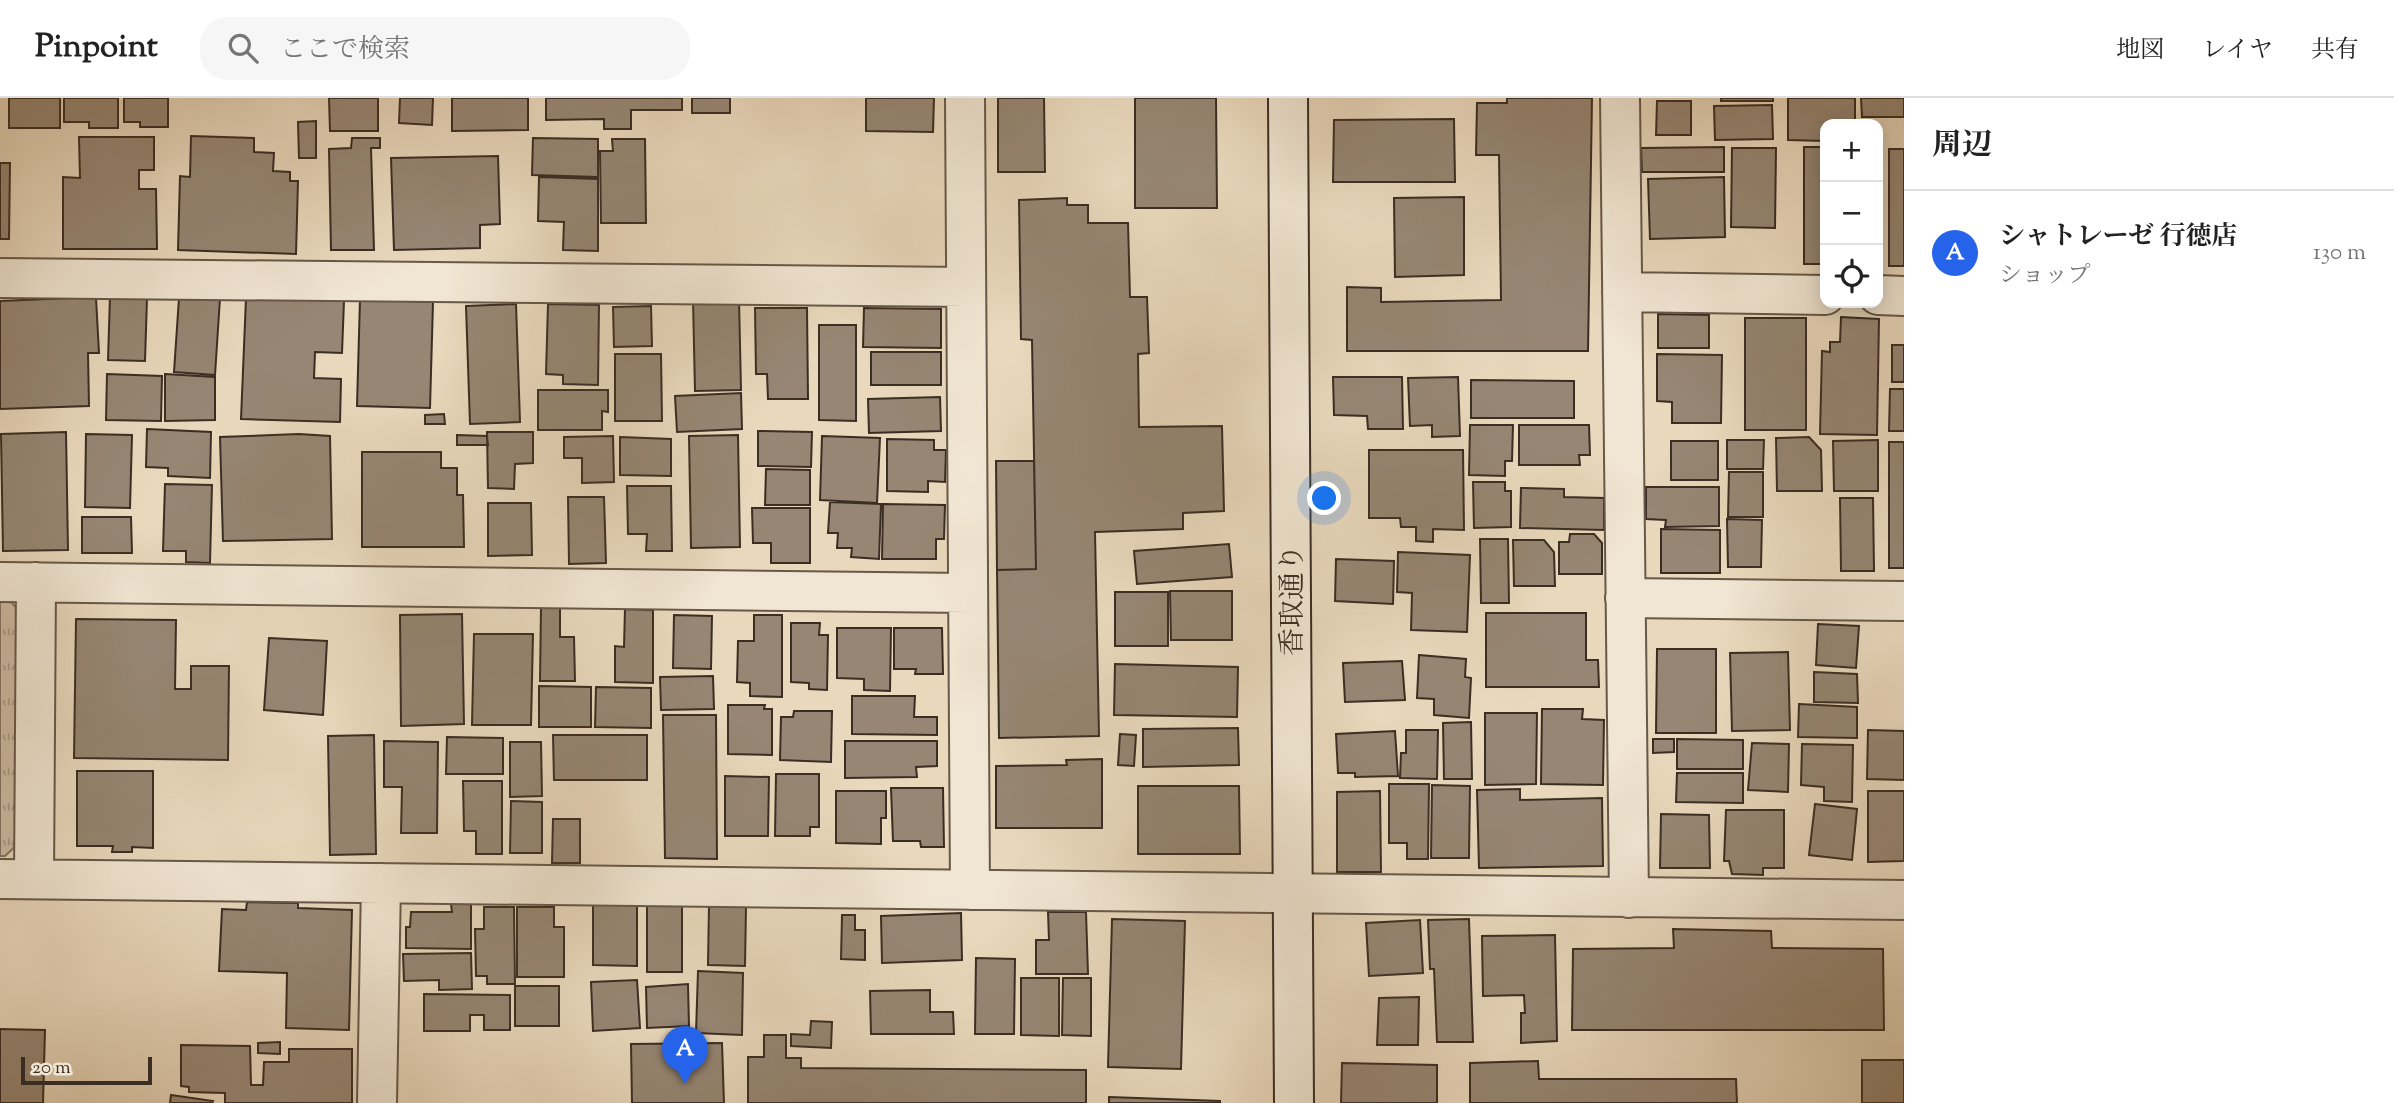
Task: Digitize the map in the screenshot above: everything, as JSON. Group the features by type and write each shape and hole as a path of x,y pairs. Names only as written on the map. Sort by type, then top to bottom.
{"street":[{"path":"965,98 970,890"},
{"name":"香取通り","path":"1288,98 1294,1103"},
{"path":"1620,98 1629,898"},
{"path":"0,278 966,288"},
{"path":"1622,292 1820,295"},
{"path":"1883,295 1904,296"},
{"path":"968,593 18,582 17,879 1904,900"},
{"path":"1625,598 1904,601"},
{"path":"377,1103 381,883"}],"green space":[{"path":"0,602 11,602 22,614 20,842 5,856 0,856"}],"building":[{"path":"9,98 60,98 60,128 9,128"},
{"path":"64,98 118,98 118,128 89,128 89,122 64,122"},
{"path":"124,98 168,98 168,127 140,127 140,122 124,122"},
{"path":"329,98 378,98 378,131 330,131"},
{"path":"400,98 433,98 432,125 399,123"},
{"path":"452,98 528,98 528,130 452,131"},
{"path":"546,98 682,98 682,110 631,110 631,129 604,129 604,119 546,120"},
{"path":"692,98 730,98 730,113 692,113"},
{"path":"866,98 934,98 933,132 866,131"},
{"path":"998,98 1044,98 1045,172 998,172"},
{"path":"1135,98 1216,98 1217,208 1135,208"},
{"path":"1507,98 1592,98 1588,351 1347,351 1347,287 1381,288 1381,302 1501,300 1499,155 1476,155 1477,103 1507,103"},
{"path":"1721,98 1773,98 1773,101 1721,101"},
{"path":"1788,98 1855,98 1855,119 1820,119 1820,141 1788,140"},
{"path":"1861,98 1904,98 1904,117 1862,117"},
{"path":"1657,101 1691,101 1691,135 1656,135"},
{"path":"1772,105 1773,139 1715,140 1714,106"},
{"path":"1454,119 1455,182 1333,182 1334,120"},
{"path":"316,121 316,158 299,158 298,122"},
{"path":"191,136 254,138 254,152 274,153 273,171 290,172 290,181 298,181 296,254 178,250 180,176 190,177"},
{"path":"79,137 154,137 154,170 139,170 139,189 156,189 157,249 63,249 63,177 80,178"},
{"path":"352,138 380,138 380,148 371,148 374,250 331,250 329,149 351,148"},
{"path":"533,138 598,139 598,177 532,175"},
{"path":"612,139 645,139 646,223 601,223 600,151 613,151"},
{"path":"1724,147 1724,172 1642,172 1641,148"},
{"path":"1804,147 1820,147 1820,264 1804,264"},
{"path":"1732,148 1776,148 1775,228 1731,227"},
{"path":"1889,149 1904,149 1904,266 1889,266"},
{"path":"498,156 500,224 480,225 480,248 394,250 391,158"},
{"path":"0,163 10,163 9,239 0,239"},
{"path":"539,177 598,179 598,251 563,250 564,222 538,221"},
{"path":"1724,177 1725,237 1650,239 1648,179"},
{"path":"1464,197 1464,275 1395,277 1394,198"},
{"path":"1067,198 1067,205 1088,205 1088,223 1128,223 1130,297 1147,297 1149,353 1138,354 1139,427 1222,426 1224,511 1183,513 1183,529 1095,532 1099,736 999,738 997,570 1036,569 1032,340 1021,339 1019,200"},
{"path":"110,296 147,298 145,361 108,360"},
{"path":"96,298 99,353 88,353 89,406 0,409 0,301"},
{"path":"179,298 220,298 215,375 174,372"},
{"path":"246,298 344,301 342,353 315,352 314,378 341,379 340,422 241,419"},
{"path":"360,299 433,302 430,408 357,406"},
{"path":"739,299 741,390 695,391 693,300"},
{"path":"516,304 520,422 470,424 466,306"},
{"path":"548,304 599,305 598,385 563,384 563,375 546,374"},
{"path":"651,306 652,346 614,347 613,307"},
{"path":"755,308 807,308 808,399 768,399 767,374 756,374"},
{"path":"864,308 941,309 941,348 863,347"},
{"path":"1658,314 1709,315 1709,348 1658,348"},
{"path":"1841,317 1879,319 1877,435 1820,434 1822,351 1830,352 1830,342 1840,342"},
{"path":"1745,318 1806,318 1806,430 1745,430"},
{"path":"819,325 856,325 856,421 819,420"},
{"path":"1892,345 1904,345 1904,382 1892,382"},
{"path":"871,352 941,352 941,385 871,385"},
{"path":"615,354 661,354 662,421 615,421"},
{"path":"1657,354 1722,355 1721,423 1672,423 1672,402 1657,401"},
{"path":"107,374 162,376 161,421 106,420"},
{"path":"165,374 215,377 215,420 165,421"},
{"path":"1333,377 1402,377 1403,429 1368,429 1367,416 1334,415"},
{"path":"1458,377 1460,436 1432,437 1432,425 1410,426 1408,378"},
{"path":"1471,380 1574,381 1574,418 1471,418"},
{"path":"1890,389 1904,389 1904,431 1889,431"},
{"path":"538,390 608,390 608,412 602,411 602,430 538,430"},
{"path":"741,393 742,429 677,432 675,396"},
{"path":"940,397 941,431 869,433 868,399"},
{"path":"444,414 445,424 425,424 425,415"},
{"path":"1470,425 1513,425 1512,461 1505,461 1505,476 1469,475"},
{"path":"1519,425 1589,425 1590,455 1579,455 1580,465 1519,465"},
{"path":"147,429 211,432 210,478 168,476 168,468 146,467"},
{"path":"758,431 812,432 811,467 758,466"},
{"path":"66,432 68,550 3,551 1,434"},
{"path":"487,432 533,432 533,463 515,464 514,489 488,488"},
{"path":"86,434 132,435 130,508 85,507"},
{"path":"299,434 330,436 332,539 223,541 220,437"},
{"path":"457,435 487,436 488,445 457,445"},
{"path":"738,435 740,547 691,548 689,436"},
{"path":"613,436 614,482 582,483 582,458 564,458 564,437"},
{"path":"822,436 880,438 877,503 820,500"},
{"path":"620,437 671,439 671,476 620,475"},
{"path":"1809,437 1821,450 1822,491 1777,491 1776,438"},
{"path":"887,439 934,440 934,450 946,450 945,482 928,481 928,492 887,491"},
{"path":"1727,440 1764,440 1763,469 1727,469"},
{"path":"1878,440 1878,491 1834,491 1833,441"},
{"path":"1671,441 1718,441 1718,480 1671,480"},
{"path":"1889,442 1904,442 1904,568 1889,568"},
{"path":"1369,450 1463,450 1464,530 1433,529 1433,542 1416,541 1416,527 1401,527 1400,518 1369,518"},
{"path":"362,452 441,452 441,468 457,468 457,495 463,495 464,547 362,547"},
{"path":"996,461 1034,461 1036,569 997,570"},
{"path":"766,469 810,470 810,505 765,505"},
{"path":"1729,472 1763,472 1763,517 1728,517"},
{"path":"1473,482 1505,482 1505,491 1511,491 1511,527 1474,528"},
{"path":"165,484 212,485 210,563 186,562 186,551 163,551"},
{"path":"627,486 671,486 672,551 646,551 647,534 628,534"},
{"path":"1646,487 1719,487 1719,526 1665,527 1666,520 1646,519"},
{"path":"1521,488 1564,489 1564,497 1604,498 1604,530 1520,528"},
{"path":"568,497 604,497 606,563 569,564"},
{"path":"1840,498 1873,498 1874,571 1841,571"},
{"path":"830,502 881,504 879,559 851,557 852,548 837,548 838,533 828,533"},
{"path":"488,503 531,503 532,555 488,556"},
{"path":"883,504 945,505 944,539 936,539 936,559 882,559"},
{"path":"752,508 810,508 810,563 771,563 771,543 753,543"},
{"path":"82,517 131,517 132,553 82,553"},
{"path":"1727,519 1762,520 1761,567 1728,567"},
{"path":"1661,529 1720,530 1720,573 1661,573"},
{"path":"1570,534 1594,534 1602,543 1602,574 1559,574 1559,542 1569,542"},
{"path":"1480,539 1508,539 1509,603 1481,603"},
{"path":"1513,540 1544,540 1554,552 1555,586 1514,586"},
{"path":"1229,544 1232,577 1137,584 1134,551"},
{"path":"1398,552 1470,555 1467,632 1411,630 1412,593 1397,592"},
{"path":"1336,559 1394,561 1393,604 1335,601"},
{"path":"1170,591 1232,591 1232,640 1171,640"},
{"path":"1115,592 1168,592 1168,646 1115,646"},
{"path":"541,608 560,608 560,637 574,637 575,681 540,681"},
{"path":"625,609 653,610 653,683 615,682 615,646 624,647"},
{"path":"1486,613 1586,613 1586,660 1598,660 1599,687 1486,687"},
{"path":"462,614 464,724 401,726 400,615"},
{"path":"674,615 712,616 711,669 673,668"},
{"path":"754,615 782,615 782,697 750,696 750,683 737,682 738,641 754,641"},
{"path":"76,619 176,620 175,689 191,689 191,666 229,666 228,760 74,758"},
{"path":"791,623 820,623 819,635 828,635 827,690 809,689 809,683 791,682"},
{"path":"1818,624 1859,626 1856,668 1816,665"},
{"path":"837,628 891,628 890,691 864,690 864,679 837,678"},
{"path":"894,628 942,628 943,674 915,674 916,669 894,669"},
{"path":"474,634 533,634 531,725 472,725"},
{"path":"269,638 327,641 323,715 264,710"},
{"path":"1657,649 1716,649 1716,733 1656,733"},
{"path":"1788,652 1790,730 1732,731 1730,653"},
{"path":"1419,655 1466,659 1465,677 1471,678 1469,718 1434,715 1434,699 1417,698"},
{"path":"1402,661 1405,700 1345,702 1343,663"},
{"path":"1115,664 1238,667 1237,717 1114,715"},
{"path":"1814,672 1857,674 1858,703 1814,702"},
{"path":"713,676 714,709 661,710 660,677"},
{"path":"539,686 591,687 591,727 539,727"},
{"path":"596,687 651,688 651,728 595,727"},
{"path":"852,696 915,696 914,717 937,717 937,735 852,734"},
{"path":"1799,704 1857,707 1857,738 1798,737"},
{"path":"728,705 765,705 764,709 772,709 772,755 728,754"},
{"path":"1542,709 1583,709 1582,719 1604,720 1603,785 1541,784"},
{"path":"794,711 832,711 831,762 780,760 781,717 793,717"},
{"path":"1485,713 1537,713 1536,784 1485,785"},
{"path":"663,715 716,715 717,859 665,858"},
{"path":"1471,722 1472,779 1444,779 1443,723"},
{"path":"1238,728 1239,765 1143,767 1143,729"},
{"path":"1406,730 1438,730 1437,779 1400,778 1401,753 1406,753"},
{"path":"1868,730 1904,731 1904,780 1867,779"},
{"path":"1395,731 1398,776 1355,777 1355,773 1338,773 1336,734"},
{"path":"1120,734 1136,735 1134,766 1118,765"},
{"path":"374,735 376,854 330,855 328,736"},
{"path":"553,735 647,735 647,780 554,780"},
{"path":"447,737 503,738 503,774 446,774"},
{"path":"1653,739 1674,739 1674,752 1653,753"},
{"path":"1677,739 1743,740 1743,769 1677,769"},
{"path":"384,741 438,742 437,833 401,833 402,787 384,787"},
{"path":"845,741 937,741 937,766 916,767 917,777 845,778"},
{"path":"510,742 541,742 542,796 510,797"},
{"path":"1752,743 1789,744 1788,792 1748,790"},
{"path":"1802,744 1853,745 1852,802 1824,801 1824,787 1801,785"},
{"path":"1102,759 1102,828 996,828 996,766 1067,765 1066,760"},
{"path":"77,771 153,771 153,848 132,847 132,852 112,852 113,846 77,846"},
{"path":"1677,773 1743,773 1743,803 1676,802"},
{"path":"776,774 819,774 819,827 810,827 810,836 775,836"},
{"path":"725,776 769,777 768,836 725,836"},
{"path":"463,781 502,781 502,854 476,854 476,831 464,831"},
{"path":"1389,784 1429,784 1428,859 1407,859 1407,843 1389,843"},
{"path":"1432,785 1470,786 1469,858 1431,858"},
{"path":"1138,786 1239,786 1240,854 1138,854"},
{"path":"891,788 943,788 944,847 921,847 920,841 893,841"},
{"path":"1520,789 1520,800 1602,798 1603,866 1479,868 1477,790"},
{"path":"836,791 886,791 886,818 881,818 881,844 836,843"},
{"path":"1380,791 1381,872 1337,872 1337,792"},
{"path":"1868,791 1904,791 1904,861 1868,862"},
{"path":"511,801 542,802 542,853 510,853"},
{"path":"1815,804 1857,809 1852,860 1809,855"},
{"path":"1726,810 1784,810 1784,868 1763,868 1763,875 1732,874 1729,861 1724,861"},
{"path":"1661,814 1709,815 1710,868 1660,868"},
{"path":"553,819 580,819 580,863 552,863"},
{"path":"247,902 298,903 298,908 352,910 349,1030 286,1028 287,973 219,971 222,909 246,910"},
{"path":"451,904 471,904 471,949 406,948 406,927 410,927 411,912 452,912"},
{"path":"593,904 637,904 637,966 593,965"},
{"path":"647,904 682,904 682,972 647,972"},
{"path":"709,905 746,906 745,966 708,965"},
{"path":"484,907 514,907 515,984 487,984 487,976 476,976 475,929 484,929"},
{"path":"517,907 554,907 554,927 564,927 564,977 517,977"},
{"path":"1048,912 1086,912 1088,974 1036,974 1036,940 1049,940"},
{"path":"961,913 962,960 882,963 881,916"},
{"path":"842,915 855,915 855,930 865,930 865,960 841,959"},
{"path":"1112,919 1185,921 1181,1069 1108,1067"},
{"path":"1469,919 1473,1042 1437,1042 1434,969 1430,969 1428,920"},
{"path":"1420,920 1423,973 1369,976 1366,923"},
{"path":"1673,929 1771,931 1772,948 1883,949 1884,1030 1572,1030 1573,949 1674,948"},
{"path":"1555,935 1557,1041 1521,1043 1521,1013 1525,1013 1524,995 1483,996 1482,936"},
{"path":"471,953 472,989 439,990 439,980 404,981 403,954"},
{"path":"976,958 1015,959 1014,1034 975,1034"},
{"path":"698,971 743,973 742,1035 696,1033"},
{"path":"1021,978 1059,978 1059,1036 1021,1035"},
{"path":"1063,978 1091,978 1091,1036 1062,1035"},
{"path":"637,980 640,1028 593,1031 591,982"},
{"path":"688,984 689,1026 647,1028 646,987"},
{"path":"515,986 559,986 559,1026 515,1026"},
{"path":"930,990 930,1012 953,1012 954,1034 871,1034 870,991"},
{"path":"424,994 510,995 510,1030 484,1030 484,1015 470,1015 470,1031 424,1031"},
{"path":"1419,997 1418,1045 1377,1045 1379,998"},
{"path":"811,1021 832,1022 831,1048 791,1046 791,1034 810,1035"},
{"path":"0,1029 45,1030 43,1103 0,1103"},
{"path":"764,1035 786,1035 786,1058 801,1058 801,1068 1086,1070 1086,1103 748,1103 748,1057 764,1057"},
{"path":"280,1042 280,1054 258,1053 258,1043"},
{"path":"722,1043 724,1103 632,1103 631,1044"},
{"path":"181,1045 250,1046 251,1085 263,1085 264,1062 289,1062 289,1049 352,1049 352,1103 225,1103 225,1093 189,1092 189,1087 181,1086"},
{"path":"1862,1060 1904,1060 1904,1103 1862,1103"},
{"path":"1538,1061 1539,1079 1736,1079 1737,1103 1470,1103 1470,1063"},
{"path":"1342,1063 1437,1065 1437,1103 1341,1103"},
{"path":"171,1095 213,1101 170,1103"},
{"path":"1109,1097 1220,1101 1220,1103 1109,1103"}],"place":[{"name":"シャトレーゼ 行徳店","path":"685,1084"}]}
